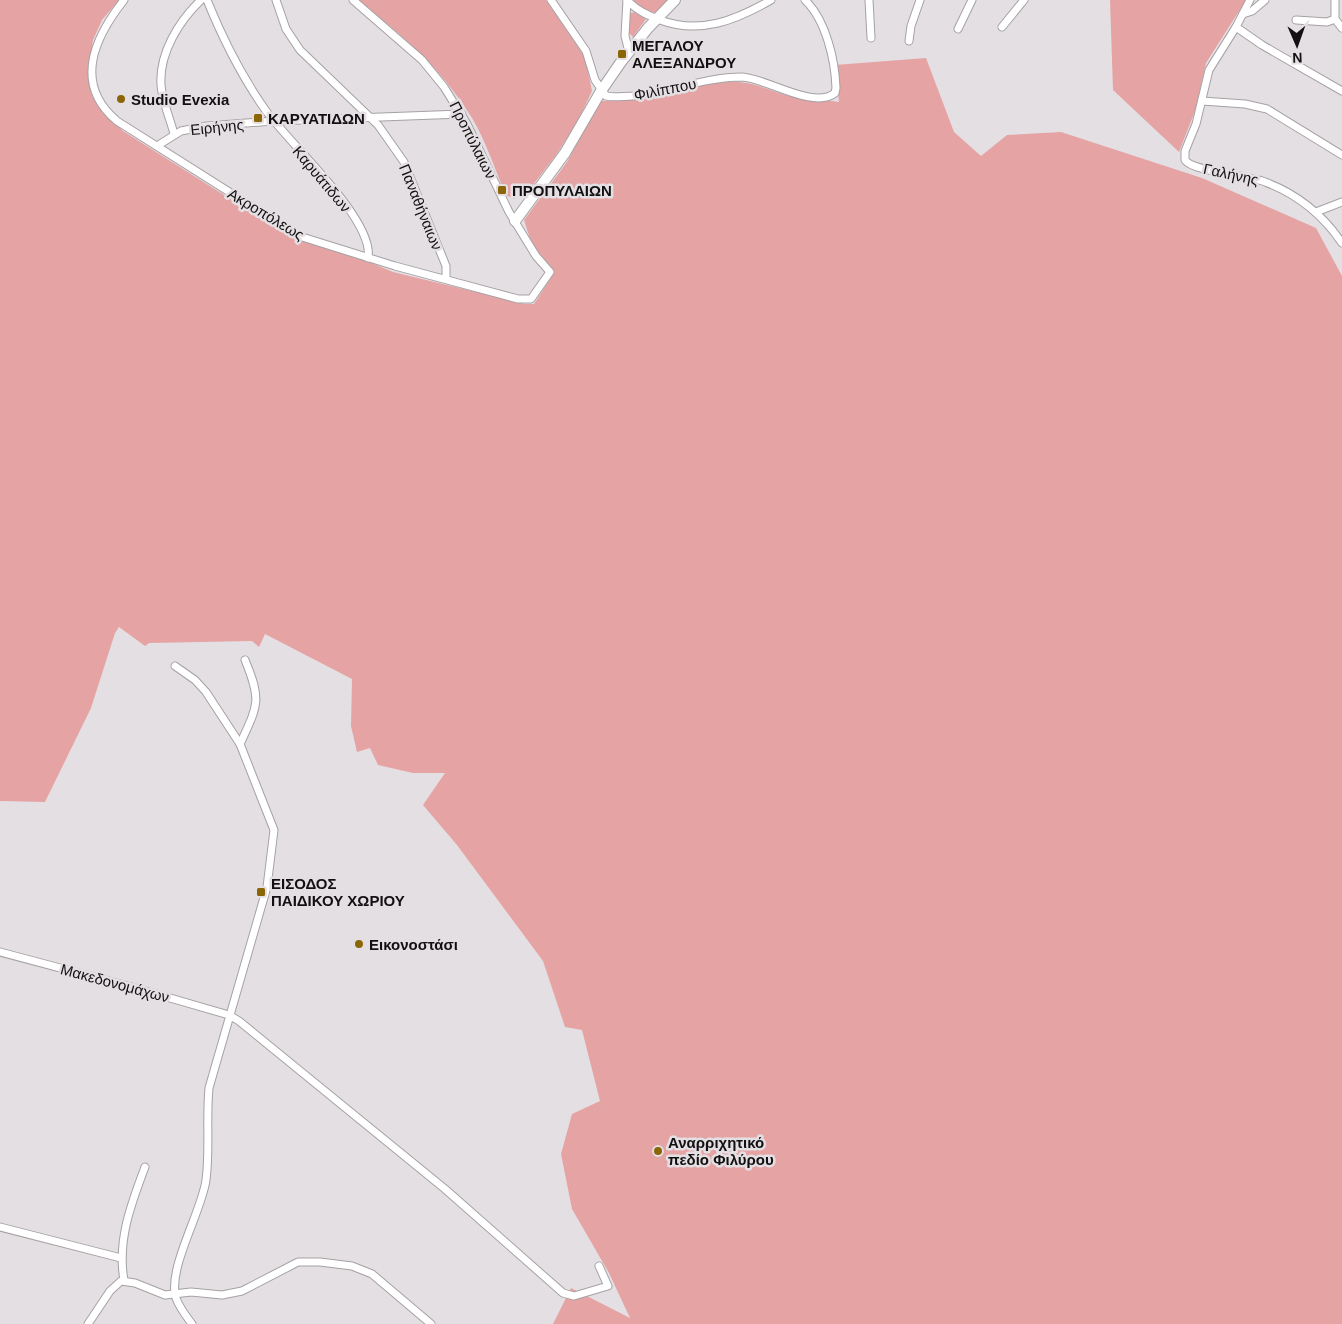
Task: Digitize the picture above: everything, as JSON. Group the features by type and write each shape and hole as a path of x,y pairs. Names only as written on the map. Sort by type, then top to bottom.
{"street":[{"name":"Ακροπόλεως","path":"124,0 105,25 98,42 92,67 93,85 100,102 110,115 291,232 368,258 527,300 533,297 550,272"},
{"path":"174,134 162,89 163,64 176,32 202,0"},
{"name":"Καρυάτιδων","path":"207,0 245,77 274,121 332,188 356,220 367,240 368,258"},
{"name":"Παναθήναιων","path":"276,0 286,29 300,50 383,130 409,171 446,266 446,279"},
{"name":"Προπύλαιων","path":"353,0 433,72 462,114 515,221 536,256 550,272"},
{"path":"551,0 587,53 601,91"},
{"path":"627,0 625,36 629,52"},
{"path":"627,0 641,12 682,27 707,26 742,15 771,0"},
{"path":"515,221 565,152 601,91 629,52 675,0"},
{"name":"Φιλίππου","path":"601,91 606,96 614,97 657,92 708,80 744,77 756,79 796,95 823,97 833,95 836,85 828,45 815,12 805,0"},
{"path":"869,0 871,38"},
{"path":"910,41 911,26 920,0"},
{"path":"958,29 972,0"},
{"path":"1002,27 1024,0"},
{"name":"Γαλήνης","path":"1250,0 1236,27 1211,66 1196,124 1185,152 1187,163 1265,182 1291,195 1316,212 1342,243"},
{"path":"1243,14 1265,0"},
{"path":"1335,0 1335,19 1342,28"},
{"path":"1296,20 1327,22 1335,19"},
{"path":"1236,27 1269,50 1342,91"},
{"path":"1202,101 1252,105 1267,109 1342,155"},
{"name":"Ειρήνης","path":"157,146 174,134 198,127 274,121 462,114"},
{"path":"1316,212 1342,202"},
{"path":"240,744 255,712 256,687 245,660"},
{"path":"175,666 195,680 206,692 240,744 274,830 267,887 209,1088 206,1118 208,1152 206,1182 179,1267 176,1295 192,1324"},
{"name":"Μακεδονομάχων","path":"0,952 229,1015 239,1021 445,1189 563,1293 574,1296 608,1286 599,1266"},
{"path":"124,1280 121,1258 122,1243 130,1211 145,1167"},
{"path":"0,1227 121,1258"},
{"path":"124,1280 165,1295 191,1292 230,1294 248,1288 298,1262 333,1263 358,1267 369,1271 431,1324"},
{"path":"88,1324 110,1291 124,1280"}],"shaded area":[{"path":"0,0 119,0 102,20 93,40 88,75 92,96 99,107 123,131 292,238 367,261 393,272 525,304 534,304 554,273 531,242 524,220 567,162 599,101 633,98 701,85 743,82 794,97 839,102 835,65 926,58 954,132 981,156 1007,135 1061,132 1202,178 1316,228 1342,276 1342,1324 553,1324 571,1288 630,1318 609,1273 572,1209 561,1154 572,1114 600,1101 582,1030 565,1027 543,961 457,845 423,805 445,773 413,773 378,765 370,748 357,752 351,726 352,679 265,634 259,647 252,641 149,643 145,646 119,627 115,633 91,708 45,802 0,801"},
{"path":"358,0 546,0 585,57 592,91 578,121 556,155 526,194 514,199 506,195 482,136 448,84 390,26"},
{"path":"633,0 668,0 656,13 646,11"},
{"path":"1110,0 1246,0 1206,63 1195,111 1179,152 1113,90"},
{"path":"634,12 646,19 633,37 629,33 629,14"}],"place":[{"name":"ΜΕΓΑΛΟΥ ΑΛΕΞΑΝΔΡΟΥ","path":"622,54"},
{"name":"Studio Evexia","path":"121,99"},
{"name":"ΚΑΡΥΑΤΙΔΩΝ","path":"258,118"},
{"name":"ΠΡΟΠΥΛΑΙΩΝ","path":"502,190"},
{"name":"ΕΙΣΟΔΟΣ ΠΑΙΔΙΚΟΥ ΧΩΡΙΟΥ","path":"261,892"},
{"name":"Εικονοστάσι","path":"359,944"},
{"name":"Αναρριχητικό πεδίο Φιλύρου","path":"658,1151"}]}
